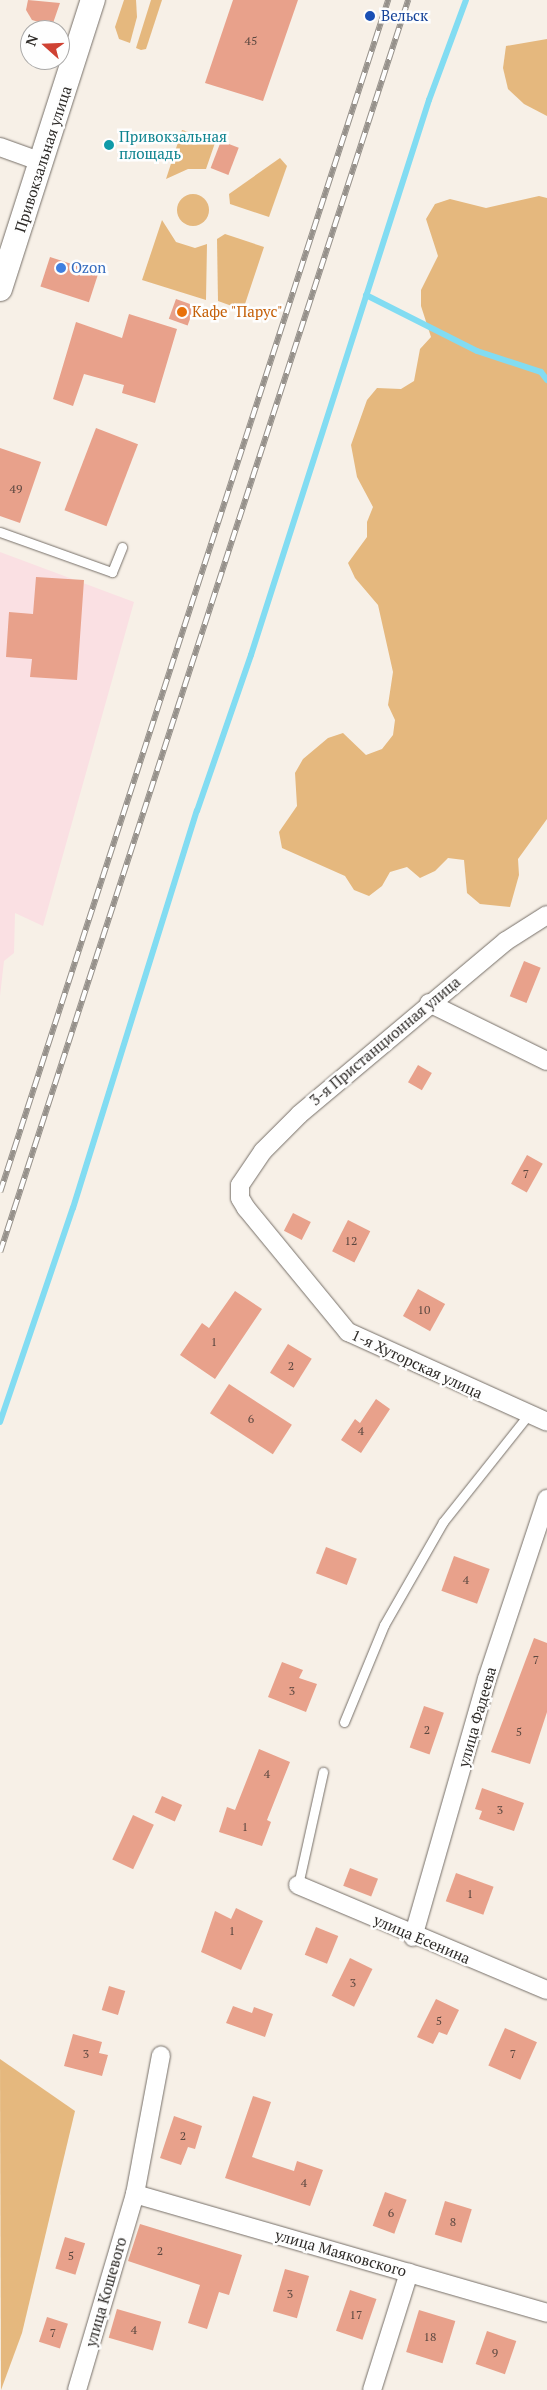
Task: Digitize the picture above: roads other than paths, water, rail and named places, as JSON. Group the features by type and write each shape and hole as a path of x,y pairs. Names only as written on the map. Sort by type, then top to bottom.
{"street":[{"name":"Привокзальная улица","path":"0,289 42,162 87,1"},
{"path":"0,147 42,162"},
{"name":"3-я Пристанционная улица","path":"240,1184 263,1151 298,1115 506,940 547,915"},
{"path":"429,1003 547,1061"},
{"name":"1-я Хуторская улица","path":"240,1184 240,1198 246,1208 348,1332 547,1422"},
{"name":"улица Фадеева","path":"413,1937 487,1679 547,1499"},
{"name":"улица Есенина","path":"298,1885 413,1937 547,1990"},
{"name":"улица Кошевого","path":"77,2390 135,2194 162,2056"},
{"name":"улица Маяковского","path":"135,2194 547,2313"},
{"path":"372,2390 409,2273"}],"lane":[{"path":"0,532 112,572 122,547"},
{"path":"344,1722 384,1625 444,1522 528,1415"},
{"path":"298,1885 323,1772"}],"waterway":[{"path":"0,1422 73,1208 197,811 251,655 429,100 466,0"},
{"path":"366,295 477,351 541,372 547,380"}],"railway":[{"path":"0,1192 388,0"},
{"path":"0,1252 408,0"}],"place":[{"name":"Вельск","path":"370,16"},
{"name":"Привокзальная площадь","path":"109,145"},
{"name":"Ozon","path":"61,268"},
{"name":"Кафе \"Парус\"","path":"182,312"}]}
